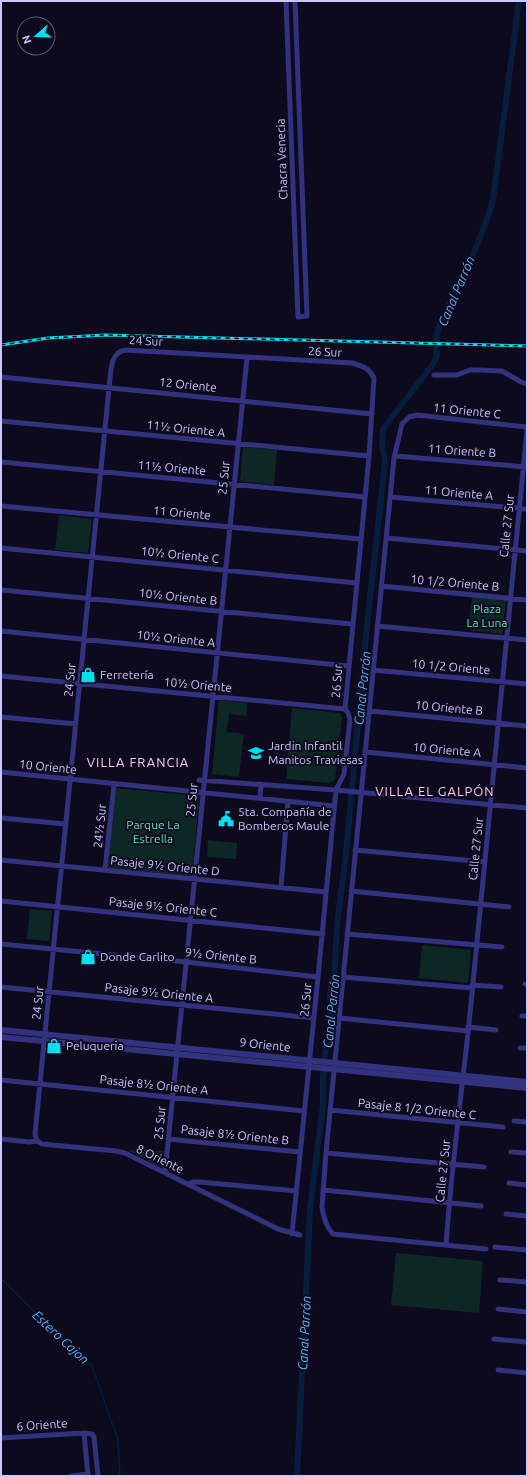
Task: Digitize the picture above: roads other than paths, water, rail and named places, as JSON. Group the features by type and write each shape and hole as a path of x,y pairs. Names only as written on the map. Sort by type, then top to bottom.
{"street":[{"name":"Chacra Venecia","path":"286,1 298,317 307,316 295,1"},
{"path":"288,37 296,37"},
{"path":"290,96 298,96"},
{"path":"294,232 304,232"},
{"name":"24 Sur","path":"37,1141 35,1134 44,1041 109,388 113,361 118,352 122,350 247,358"},
{"name":"25 Sur","path":"165,1173 203,793 202,780 217,654 247,358"},
{"name":"26 Sur","path":"247,358 352,363 370,370 374,378 369,456 348,666 345,709 350,719 344,774 336,790 334,806 323,934 292,1234"},
{"path":"434,375 457,374 470,370 502,371 520,382 527,384"},
{"name":"12 Oriente","path":"1,377 372,414"},
{"name":"11 Oriente C","path":"395,456 401,427 406,419 417,415 527,427"},
{"name":"11½ Oriente A","path":"1,420 369,456"},
{"name":"Calle 27 Sur","path":"446,1245 449,1203 485,862 505,638 525,466 527,430"},
{"path":"395,456 365,752 358,792 355,850 343,977 332,1066 322,1212 329,1230 333,1234 486,1249"},
{"name":"11 Oriente B","path":"395,456 525,466"},
{"name":"11½ Oriente","path":"1,462 365,497"},
{"name":"11 Oriente A","path":"390,497 527,509"},
{"name":"11 Oriente","path":"1,506 360,539"},
{"path":"386,538 527,551"},
{"name":"10½ Oriente C","path":"1,548 356,583"},
{"name":"10 1/2 Oriente B","path":"381,586 527,600"},
{"name":"10½ Oriente B","path":"1,590 352,624"},
{"path":"377,626 527,640"},
{"name":"10½ Oriente A","path":"1,631 217,654 348,666"},
{"name":"10 1/2 Oriente","path":"373,670 527,684"},
{"name":"10½ Oriente","path":"1,676 345,709"},
{"name":"10 Oriente B","path":"369,711 527,726"},
{"path":"1,717 76,724"},
{"name":"10 Oriente A","path":"365,752 527,768"},
{"name":"10 Oriente","path":"1,772 334,806"},
{"path":"202,780 336,790 527,808"},
{"name":"24½ Sur","path":"105,870 114,784"},
{"path":"260,798 261,784"},
{"path":"281,887 288,801"},
{"path":"1,818 66,824"},
{"path":"355,850 485,862"},
{"name":"Pasaje 9½ Oriente D","path":"1,860 326,892"},
{"path":"351,891 509,906"},
{"name":"Pasaje 9½ Oriente C","path":"1,901 323,934"},
{"path":"347,934 502,947"},
{"name":"9½ Oriente B","path":"1,944 186,962 318,977"},
{"path":"343,977 501,987"},
{"name":"Pasaje 9½ Oriente A","path":"1,987 314,1018"},
{"path":"339,1018 496,1030"},
{"name":"9 Oriente","path":"1,1030 178,1047 309,1064 463,1079 527,1088"},
{"name":"9 Oriente","path":"1,1037 177,1054 309,1064"},
{"path":"520,1048 527,1048"},
{"name":"9 Oriente","path":"463,1079 527,1082"},
{"name":"Pasaje 8½ Oriente A","path":"1,1080 304,1111"},
{"name":"Pasaje 8 1/2 Oriente C","path":"330,1110 503,1127"},
{"path":"514,1120 527,1122"},
{"name":"8 Oriente","path":"1,1139 29,1142 37,1141 42,1144 121,1152 278,1229 300,1235"},
{"name":"Pasaje 8½ Oriente B","path":"168,1139 300,1152"},
{"path":"511,1152 527,1153"},
{"path":"326,1153 484,1167"},
{"path":"188,1184 200,1182 296,1191"},
{"path":"509,1183 527,1185"},
{"path":"323,1190 481,1206"},
{"path":"506,1214 527,1216"},
{"path":"495,1246 527,1250"},
{"path":"500,1280 527,1282"},
{"path":"498,1309 527,1312"},
{"path":"494,1339 527,1342"},
{"path":"498,1370 527,1373"},
{"path":"71,1476 88,1475 84,1433 92,1434 94,1437 98,1476"},
{"name":"6 Oriente","path":"1,1438 84,1433"}],"waterway":[{"name":"Canal Parrón","path":"297,1476 310,1209 323,1105 323,1079 325,1052 329,1035 331,1006 330,996 335,967 337,925 346,854 366,635 385,461 382,445 383,429 433,364 437,355 437,333 440,323 463,277 488,217 493,200 519,1"},
{"name":"Estero Cajon","path":"1,1278 46,1324 92,1366 118,1440 120,1476"}],"railway":[{"path":"1,345 48,338 106,335 527,346"}],"place":[{"name":"Ferretería","path":"88,675"},
{"name":"Jardin Infantil Manitos Traviesas","path":"256,753"},
{"name":"5ta. Compañía de Bomberos Maule","path":"226,819"},
{"name":"Donde Carlito","path":"88,957"},
{"name":"Peluqueria","path":"54,1046"}],"district":[{"name":"VILLA FRANCIA","path":"138,762"},
{"name":"VILLA EL GALPÓN","path":"435,791"}],"park label":[{"name":"Plaza La Luna","path":"487,616"},
{"name":"Parque La Estrella","path":"153,832"}]}
